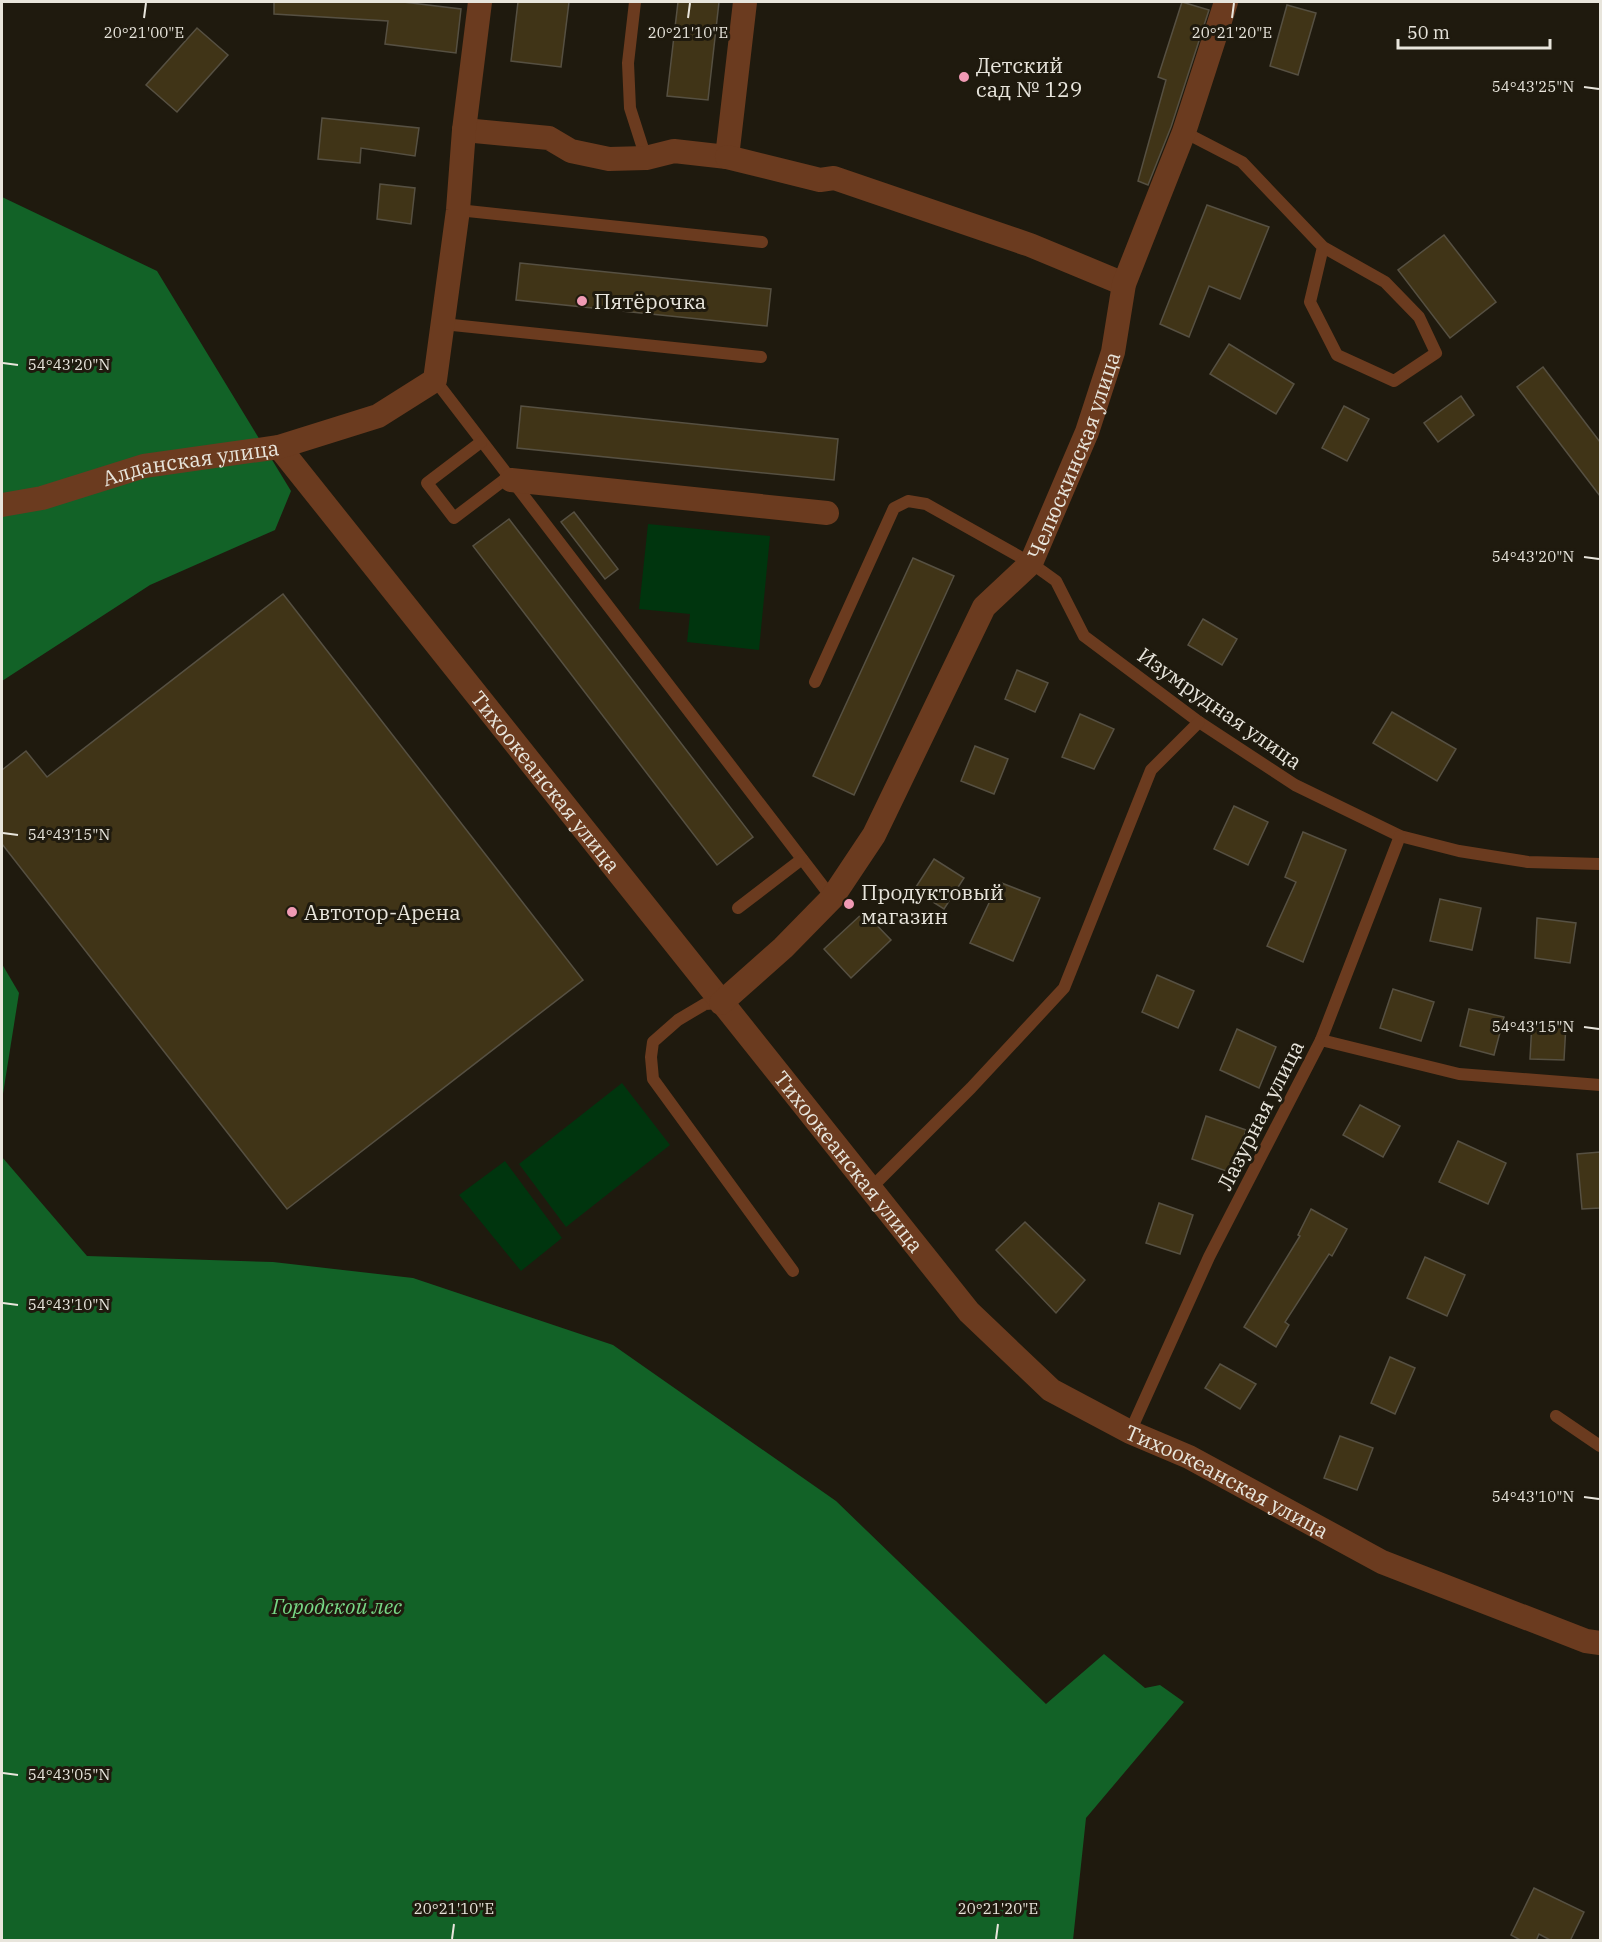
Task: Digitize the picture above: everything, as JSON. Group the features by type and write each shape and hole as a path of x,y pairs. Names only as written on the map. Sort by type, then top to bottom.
{"street":[{"path":"435,380 458,210 464,129 480,2"},
{"path":"727,157 745,2"},
{"name":"Челюскинская улица","path":"721,1003 783,948 832,898 874,835 984,606 1031,562 1088,432 1113,352 1124,284 1184,132 1226,2"},
{"path":"464,129 549,138 571,151 609,159 645,158 674,152 727,157 820,180 834,178 1030,245 1124,284"},
{"name":"Алданская улица","path":"2,505 42,498 144,466 279,447 378,416 435,380"},
{"name":"Тихоокеанская улица","path":"279,447 969,1312 1051,1390 1130,1432 1189,1457 1382,1562 1586,1641 1600,1644"},
{"path":"510,478 827,513"}],"lane":[{"path":"634,2 628,63 630,108 645,158"},
{"path":"1184,132 1242,162 1323,247 1385,282 1419,317 1436,353 1394,381 1337,356 1310,302 1323,247"},
{"path":"458,210 762,242"},
{"path":"443,324 761,357"},
{"path":"435,380 832,898"},
{"path":"482,442 427,483 454,518 510,478"},
{"name":"Изумрудная улица","path":"815,681 894,507 908,501 926,504 1031,562 1056,581 1084,636 1198,723 1295,785 1400,836 1459,850 1528,862 1600,864"},
{"path":"870,1189 971,1088 1064,988 1151,770 1198,723"},
{"path":"1321,1040 1400,836"},
{"path":"738,908 802,859"},
{"path":"721,1003 705,1004 678,1020 653,1042 652,1079 793,1271"},
{"name":"Лазурная улица","path":"1130,1432 1209,1257 1321,1040 1459,1074 1600,1085"},
{"path":"1556,1416 1600,1446"}],"green space":[{"path":"2,197 157,271 291,491 275,530 150,585 2,681"},
{"path":"648,524 770,536 759,650 687,642 690,614 639,609"},
{"path":"2,964 19,993 2,1100"},
{"path":"622,1083 670,1145 566,1227 519,1164"},
{"name":"Городской лес","path":"2,1157 87,1256 273,1262 413,1278 613,1345 836,1501 1046,1704 1104,1654 1145,1688 1160,1685 1184,1702 1086,1818 1073,1940 2,1940"},
{"path":"505,1161 562,1238 521,1271 459,1195"}],"building":[{"path":"274,2 403,2 461,9 456,53 385,44 388,21 274,14"},
{"path":"518,2 569,2 561,67 511,61"},
{"path":"678,2 719,2 708,100 667,96"},
{"path":"1182,2 1209,10 1171,127 1148,185 1138,181 1166,80 1158,77"},
{"path":"1287,5 1316,13 1298,75 1270,66"},
{"path":"197,28 228,55 177,112 146,85"},
{"path":"322,118 419,128 415,156 361,148 360,163 318,159"},
{"path":"380,184 415,188 411,224 377,219"},
{"path":"1207,205 1269,227 1240,299 1209,286 1189,337 1160,324"},
{"path":"1444,235 1496,302 1450,338 1398,270"},
{"path":"520,263 771,289 767,326 516,300"},
{"path":"1229,344 1294,384 1276,414 1210,374"},
{"path":"1543,367 1600,442 1600,496 1517,387"},
{"path":"1461,396 1474,415 1438,442 1424,423"},
{"path":"521,406 838,439 834,480 517,448"},
{"path":"1344,406 1369,419 1347,461 1322,448"},
{"path":"574,512 618,569 605,579 561,522"},
{"path":"509,519 753,837 717,865 473,546"},
{"path":"913,558 954,576 854,795 813,776"},
{"name":"Автотор-Арена","path":"283,594 583,980 287,1209 2,844 2,770 26,751 47,777"},
{"path":"1203,619 1237,639 1222,665 1188,645"},
{"path":"1017,670 1048,683 1035,712 1005,699"},
{"path":"1392,712 1456,749 1437,781 1373,743"},
{"path":"1080,714 1114,729 1094,769 1062,757"},
{"path":"975,746 1008,759 994,794 961,781"},
{"path":"1234,806 1268,822 1248,865 1214,849"},
{"path":"1303,832 1346,850 1303,962 1267,946 1296,882 1285,877"},
{"path":"934,859 964,878 944,909 914,890"},
{"path":"999,882 1040,898 1013,961 970,943"},
{"path":"1440,899 1481,908 1472,950 1430,941"},
{"path":"864,912 891,940 851,978 824,949"},
{"path":"1537,918 1576,923 1570,963 1535,958"},
{"path":"1157,975 1194,991 1178,1028 1142,1012"},
{"path":"1393,989 1434,1002 1421,1041 1380,1028"},
{"path":"1469,1009 1504,1017 1494,1055 1460,1046"},
{"path":"1532,1022 1566,1024 1564,1060 1530,1059"},
{"path":"1237,1029 1276,1047 1259,1088 1220,1070"},
{"path":"1360,1105 1400,1126 1383,1157 1343,1135"},
{"path":"1206,1116 1246,1130 1232,1173 1192,1159"},
{"path":"1458,1141 1506,1163 1488,1204 1439,1182"},
{"path":"1600,1152 1600,1208 1582,1209 1577,1154"},
{"path":"1159,1203 1193,1215 1180,1254 1146,1243"},
{"path":"1311,1209 1347,1229 1332,1256 1329,1254 1285,1322 1289,1325 1276,1347 1244,1327 1300,1236 1298,1235"},
{"path":"1025,1222 1085,1280 1056,1313 996,1250"},
{"path":"1425,1257 1465,1275 1447,1316 1407,1298"},
{"path":"1390,1357 1415,1368 1395,1414 1371,1403"},
{"path":"1220,1364 1256,1384 1240,1409 1205,1388"},
{"path":"1340,1436 1373,1448 1357,1490 1324,1478"},
{"path":"1534,1888 1584,1912 1570,1941 1552,1941 1539,1934 1536,1941 1522,1941 1511,1935"}],"place":[{"name":"Детский сад № 129","path":"964,77"},
{"name":"Пятёрочка","path":"582,301"},
{"name":"Продуктовый магазин","path":"849,904"},
{"name":"Автотор-Арена","path":"292,912"}]}
